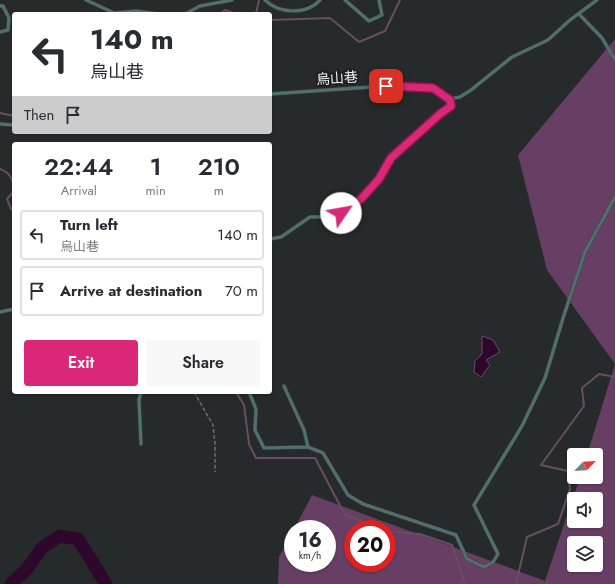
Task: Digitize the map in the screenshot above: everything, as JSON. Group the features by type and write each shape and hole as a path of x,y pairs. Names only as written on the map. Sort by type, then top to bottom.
{"lane":[{"path":"86,0 112,12"},
{"path":"189,12 200,6 232,0"},
{"path":"265,0 273,7 284,10 308,9 316,5 320,0"},
{"path":"345,0 369,21 382,15 379,0"},
{"path":"272,239 281,237 306,219 319,216 327,217 341,213 361,199 379,179 391,158 451,106 450,100 471,90 512,57 548,40 570,20 597,0"},
{"path":"0,6 3,6 9,18 8,30 0,32"},
{"path":"579,14 602,38 615,60"},
{"name":"烏山巷","path":"272,94 386,86 433,88 450,100"},
{"path":"0,124 12,125"},
{"path":"250,394 256,409 255,430 264,448 308,447 323,453 348,495 363,504 456,535 467,559 484,566 493,562 498,554 474,505 522,426 545,378 585,252 615,197"},
{"path":"0,312 12,309"},
{"path":"284,386 304,430 308,447"},
{"path":"140,394 139,400 141,444"}],"path":[{"path":"195,394 213,425 215,472"}],"shaded area":[{"path":"615,39 615,364 547,270 518,155"},
{"path":"482,336 493,340 500,352 486,360 490,365 481,377 474,372 475,361 482,354"},
{"path":"615,364 615,584 278,584 279,557 284,547 284,572 336,572 336,520 299,520 312,495 380,520 344,520 344,572 396,572 396,526 545,581 567,516 567,528 603,528 603,492 575,492 578,484 603,484 603,448 589,448"}],"waterway":[{"path":"256,12 259,0"},
{"path":"272,20 330,18 359,42 385,31 400,0"},
{"path":"222,12 225,10 230,12"},
{"path":"0,113 12,116"},
{"path":"0,169 7,173 12,180"},
{"path":"12,193 7,199 12,209"},
{"path":"516,584 527,537 558,524 570,489 568,471 541,465 584,406 582,388 599,374 615,377"},
{"path":"237,394 244,405 249,444 256,458 315,458 345,515 359,520"},
{"path":"396,532 420,534 452,545 465,584"},
{"path":"11,584 26,570 43,547 60,536 78,539 106,584"}],"route":[{"path":"341,213 361,199 368,192 379,179 391,158 451,106 450,100 444,94 433,88 386,86"}]}
